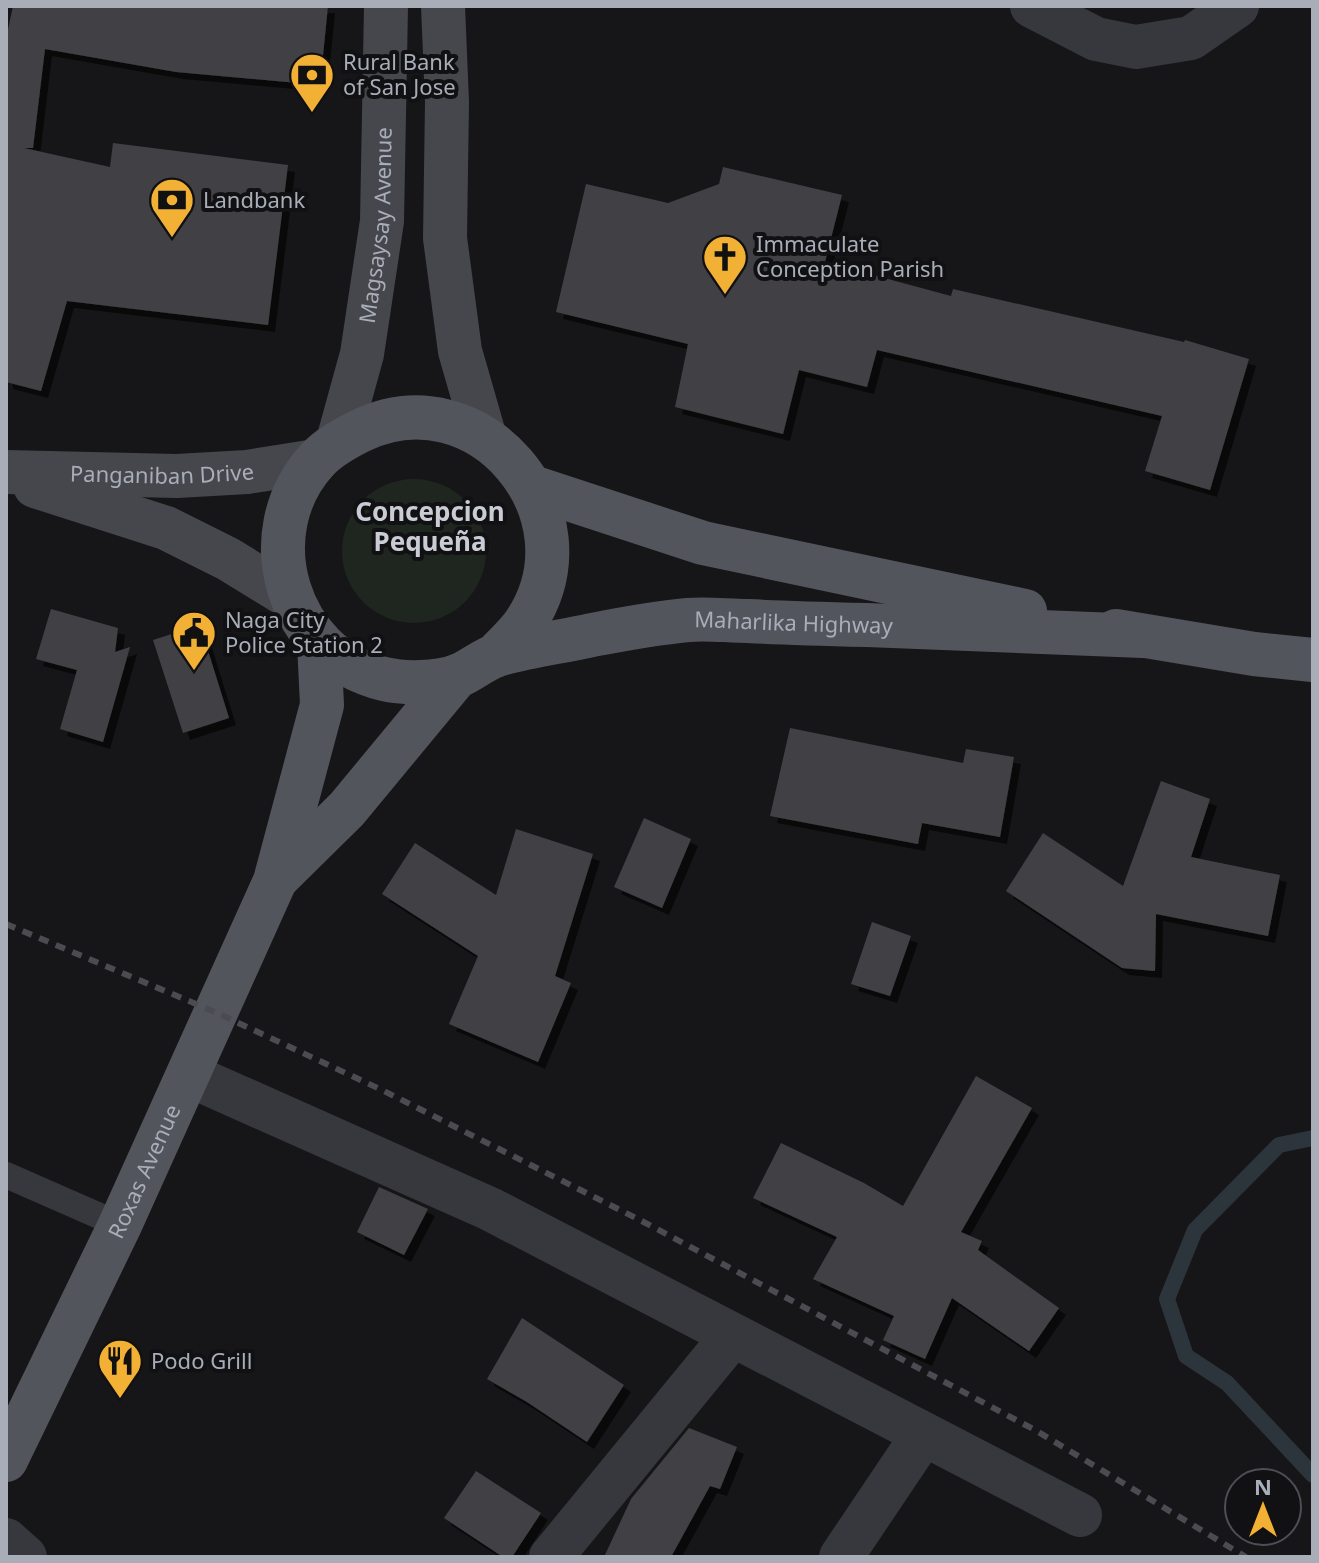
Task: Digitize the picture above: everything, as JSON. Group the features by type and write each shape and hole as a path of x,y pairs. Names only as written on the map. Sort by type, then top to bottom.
{"main road":[{"name":"Magsaysay Avenue","path":"327,451 362,354 382,221 386,6"},
{"path":"443,6 447,102 445,238 460,351 485,438"},
{"path":"457,676 420,682 384,679 349,665 319,643 290,597 281,561 284,525 295,491 327,451 373,424 411,418 450,422 485,438 512,459 532,487 545,521 548,557 541,593 524,625 495,656"},
{"name":"Panganiban Drive","path":"6,475 177,476 247,472 327,451"},
{"name":"Panganiban Drive","path":"6,475 166,528 228,559 290,597"},
{"name":"Maharlika Highway","path":"532,487 703,543 1143,636 1313,660"},
{"name":"Maharlika Highway","path":"457,676 495,656 607,632 690,620 1143,636"},
{"name":"Roxas Avenue","path":"6,1460 120,1225 275,881 322,705 319,643"},
{"name":"Roxas Avenue","path":"275,881 347,809 457,676"}],"street":[{"path":"1032,6 1096,39 1136,47 1191,38 1237,6"},
{"path":"189,1075 490,1209 1080,1515"},
{"path":"551,1557 733,1335"},
{"path":"841,1557 923,1435"},
{"path":"6,1540 25,1557"}],"lane":[{"path":"6,1175 120,1225"}],"shaded area":[{"path":"414,479 442,484 465,500 481,523 486,551 481,579 465,602 442,618 414,623 386,618 363,602 347,579 342,551 347,523 363,500 386,484"}],"building":[{"path":"13,6 328,6 320,85 176,72 45,49 33,148 24,148 110,167 113,143 288,165 268,325 67,301 41,391 6,382 6,39"},
{"name":"Immaculate Conception Parish","path":"723,167 842,195 825,262 951,296 953,289 1185,340 1249,359 1210,490 1145,471 1162,416 877,350 867,387 799,370 783,434 675,407 688,344 556,312 586,184 668,203 719,184"},
{"path":"51,609 118,628 115,652 130,647 103,742 60,729 77,670 36,659"},
{"path":"200,625 229,718 183,733 153,640"},
{"path":"790,728 963,763 966,749 1014,757 1000,837 922,823 918,844 770,816"},
{"path":"1161,781 1210,799 1191,857 1280,875 1268,936 1156,914 1155,971 1122,968 1006,891 1043,833 1123,886"},
{"path":"644,818 691,839 662,908 614,887"},
{"path":"516,829 593,854 555,976 571,983 538,1062 449,1024 478,956 382,894 415,843 496,895"},
{"path":"872,922 911,936 890,996 851,984"},
{"path":"976,1076 1032,1108 961,1232 982,1241 978,1250 1059,1308 1029,1351 952,1298 925,1359 883,1340 894,1316 813,1279 837,1237 753,1198 781,1143 864,1183 903,1206"},
{"path":"379,1187 428,1209 404,1255 357,1232"},
{"path":"522,1318 624,1385 587,1442 487,1379"},
{"path":"689,1428 737,1447 720,1489 710,1486 671,1557 604,1557 631,1499"},
{"path":"476,1471 541,1513 512,1557 503,1557 444,1518"}],"waterway":[{"path":"1313,1138 1279,1145 1195,1230 1167,1299 1186,1356 1227,1383 1313,1475"}],"railway":[{"path":"6,924 215,1012 382,1090 638,1219 1035,1430 1246,1557"}],"place":[{"name":"Rural Bank of San Jose","path":"312,114"},
{"name":"Landbank","path":"172,239"},
{"name":"Immaculate Conception Parish","path":"725,296"},
{"name":"Naga City Police Station 2","path":"194,672"},
{"name":"Podo Grill","path":"120,1400"}],"district":[{"name":"Concepcion Pequeña","path":"430,527"}]}
